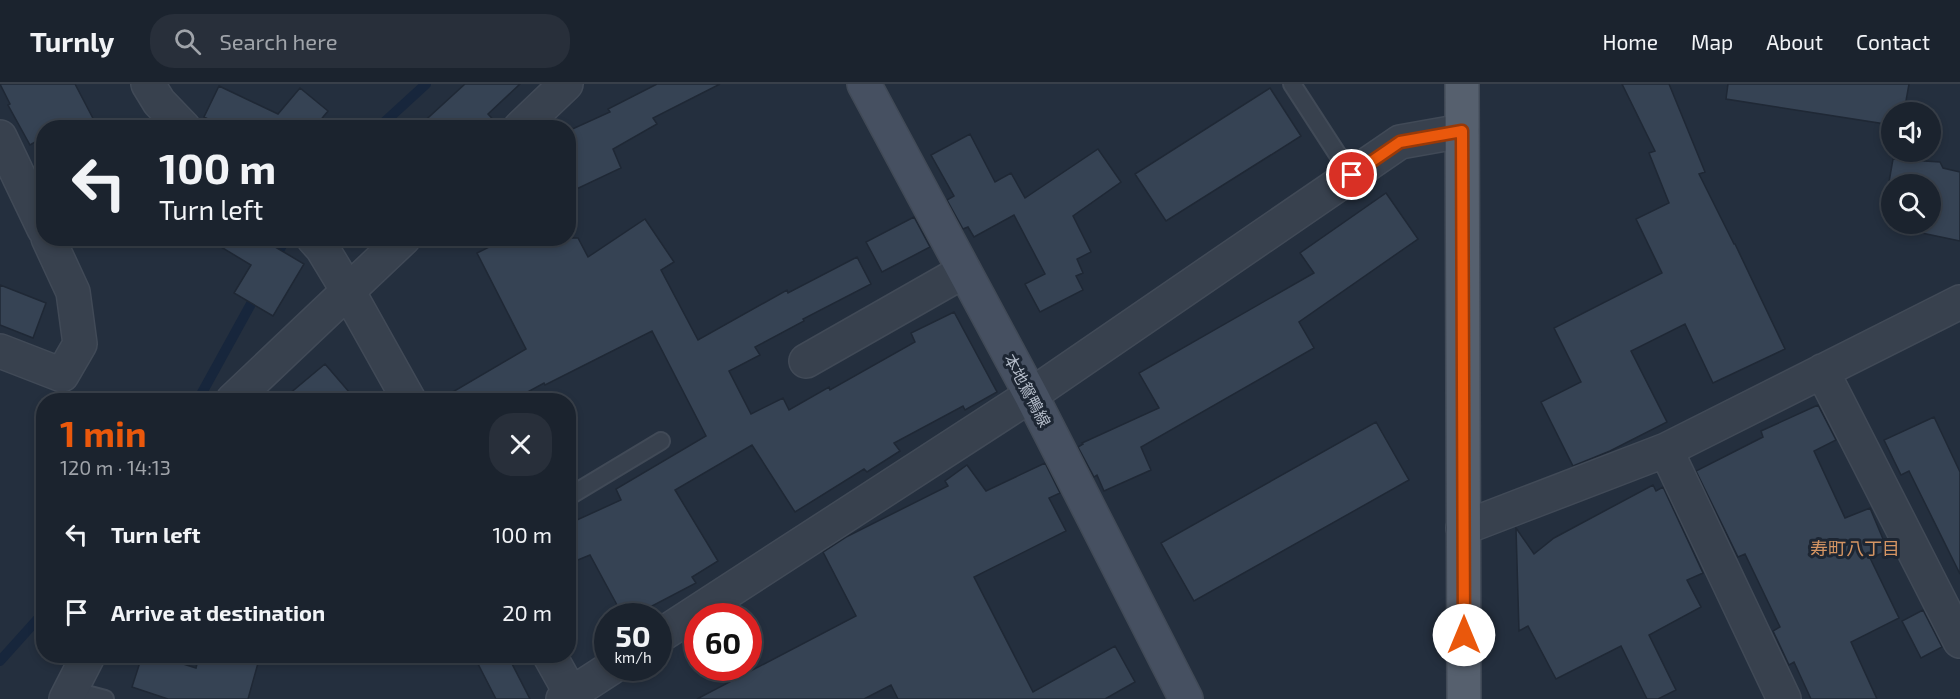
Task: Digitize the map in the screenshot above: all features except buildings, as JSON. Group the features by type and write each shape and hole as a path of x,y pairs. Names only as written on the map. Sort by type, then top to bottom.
{"main road":[{"name":"本地鴛鴨線","path":"864,84 1031,395 1186,699"},
{"path":"1464,85 1462,131 1464,699"}],"street":[{"path":"148,84 159,102 176,120"},
{"path":"528,120 566,84"},
{"path":"672,628 1031,395 1400,142 1462,131"},
{"path":"0,137 36,212"},
{"path":"0,351 61,388 80,344 73,292 52,246"},
{"path":"320,246 348,291 404,393"},
{"path":"240,393 396,246"},
{"path":"806,361 964,271"},
{"path":"1463,528 1666,450 1960,302"},
{"path":"1822,371 1960,641"},
{"path":"1666,450 1784,699"},
{"path":"69,694 84,663"},
{"path":"553,663 569,697 594,680"}],"lane":[{"path":"1292,84 1352,175"},
{"path":"576,491 661,441"},
{"path":"69,694 105,699"}],"waterway":[{"path":"387,120 426,84"},
{"path":"274,260 282,246"},
{"path":"202,393 257,293"},
{"path":"0,661 36,621"}],"district":[{"name":"寿町八丁目","path":"1855,548"}],"route":[{"path":"1352,175 1400,142 1462,131 1464,635"}]}
